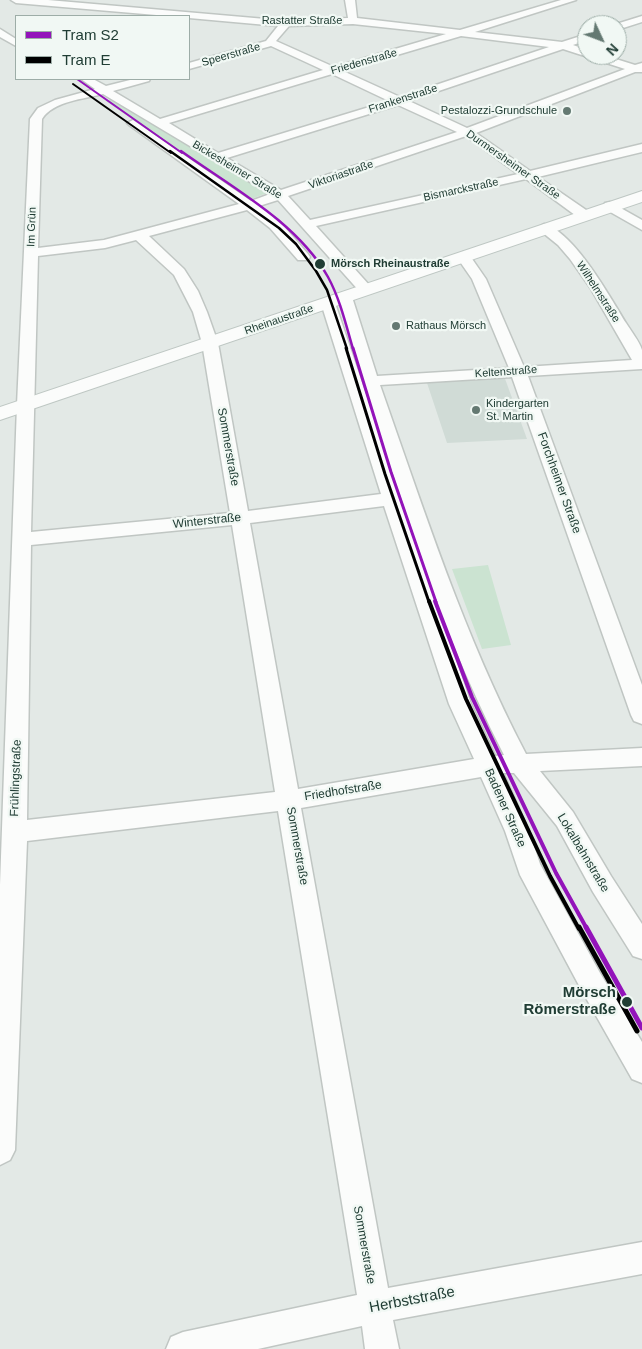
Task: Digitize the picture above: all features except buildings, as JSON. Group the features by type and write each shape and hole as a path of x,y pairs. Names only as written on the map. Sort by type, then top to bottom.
{"street":[{"name":"Rastatter Straße","path":"16,0 286,23 353,21 562,45 577,50"},
{"path":"350,0 353,21"},
{"name":"Friedenstraße","path":"158,123 571,0"},
{"path":"627,24 642,19"},
{"path":"272,43 271,41 286,23"},
{"path":"0,24 15,33"},
{"path":"0,32 15,41"},
{"name":"Frankenstraße","path":"218,157 399,100 577,40"},
{"name":"Speerstraße","path":"190,66 272,43"},
{"name":"Durmersheimer Straße","path":"272,43 467,132 584,215"},
{"path":"627,64 640,68"},
{"name":"Viktoriastraße","path":"32,253 105,244 250,206 467,132 640,68"},
{"path":"97,92 141,80"},
{"name":"Bickesheimer Straße","path":"81,81 97,92 158,123 218,157 280,195 366,290"},
{"name":"Bickesheimer Straße","path":"97,92 118,113 275,225 303,257"},
{"name":"Im Grün","path":"25,405 36,119 42,110 49,106 97,92"},
{"name":"Bismarckstraße","path":"308,224 642,148"},
{"name":"Rheinaustraße","path":"0,414 642,196"},
{"path":"610,206 642,225"},
{"name":"Wilhelmstraße","path":"544,228 563,242 575,256 598,289 642,364"},
{"name":"Sommerstraße","path":"140,236 174,265 185,281 199,307 210,343 382,1349"},
{"name":"Forchheimer Straße","path":"463,256 479,279 518,371 642,715"},
{"path":"336,300 371,381 441,588 487,700 520,762"},
{"name":"Badener Straße","path":"336,300 332,311 391,499 460,704 517,831 534,875 591,982 642,1069"},
{"name":"Keltenstraße","path":"371,381 642,364"},
{"name":"Frühlingstraße","path":"0,1150 15,832 25,405"},
{"name":"Winterstraße","path":"23,538 240,518 391,499"},
{"name":"Friedhofstraße","path":"15,832 289,800 520,762 642,757"},
{"name":"Lokalbahnstraße","path":"520,762 565,820 602,884 642,947"},
{"name":"Herbststraße","path":"182,1349 375,1307 642,1258"}],"shaded area":[{"name":"Kindergarten St. Martin","path":"504,376 527,439 447,443 426,380"}],"green space":[{"path":"114,99 267,193 246,199 106,101"},
{"path":"488,565 511,645 482,649 452,569"}],"tram line":[{"name":"S2","path":"78,80 283,223 308,249 328,277 338,299 391,472 446,632 472,697 556,873 642,1028"},
{"name":"E","path":"73,84 279,228 296,244 322,280 332,301 385,474 440,634 466,699 550,876 637,1031"}],"place":[{"name":"Pestalozzi-Grundschule","path":"567,111"},
{"name":"Mörsch Rheinaustraße","path":"320,264"},
{"name":"Rathaus Mörsch","path":"396,326"},
{"name":"Kindergarten St. Martin","path":"476,410"},
{"name":"Mörsch Römerstraße","path":"627,1002"}]}
